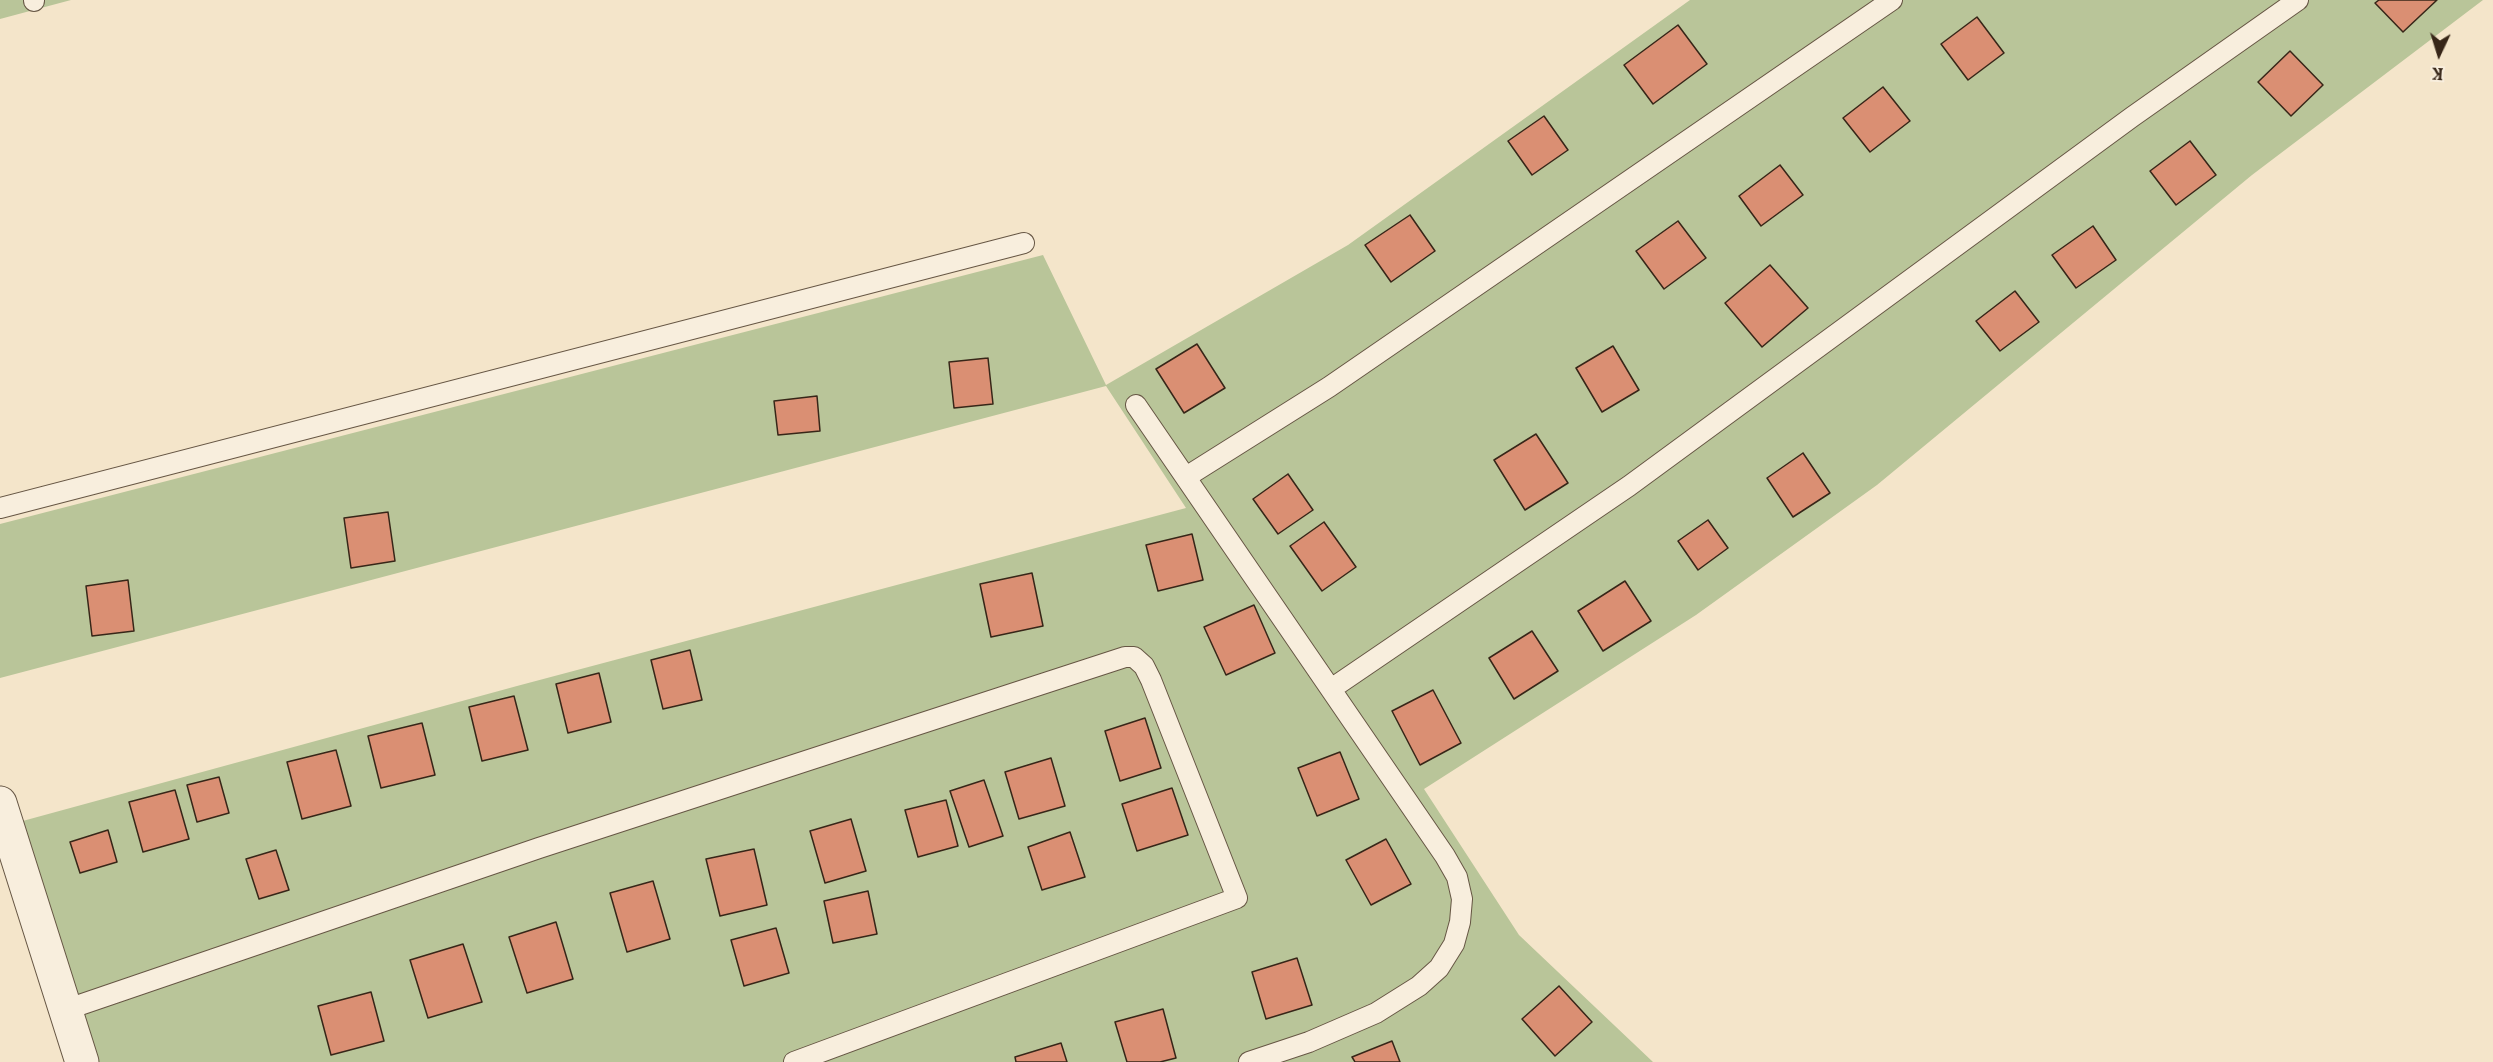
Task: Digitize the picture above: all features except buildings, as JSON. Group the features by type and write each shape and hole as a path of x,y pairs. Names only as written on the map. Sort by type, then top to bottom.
{"street":[{"path":"0,803 82,1062"}],"lane":[{"path":"1186,477 1338,381 1892,0"},
{"path":"1331,689 1629,486 2132,117 2298,0"},
{"path":"0,508 1024,243"},
{"path":"1136,405 1457,877 1462,899 1460,922 1454,944 1439,968 1419,986 1376,1013 1309,1042 1250,1062"},
{"path":"65,1010 550,844 1114,660 1134,657 1144,666 1151,680 1237,898 794,1062"}],"green space":[{"path":"0,0 71,0 0,19"},
{"path":"1690,0 2483,0 2252,175 1877,485 1696,615 1424,789 1519,935 1653,1062 98,1062 19,822 517,686 1186,508 1106,386 0,678 0,524 1043,255 1106,385 1348,245"}]}
